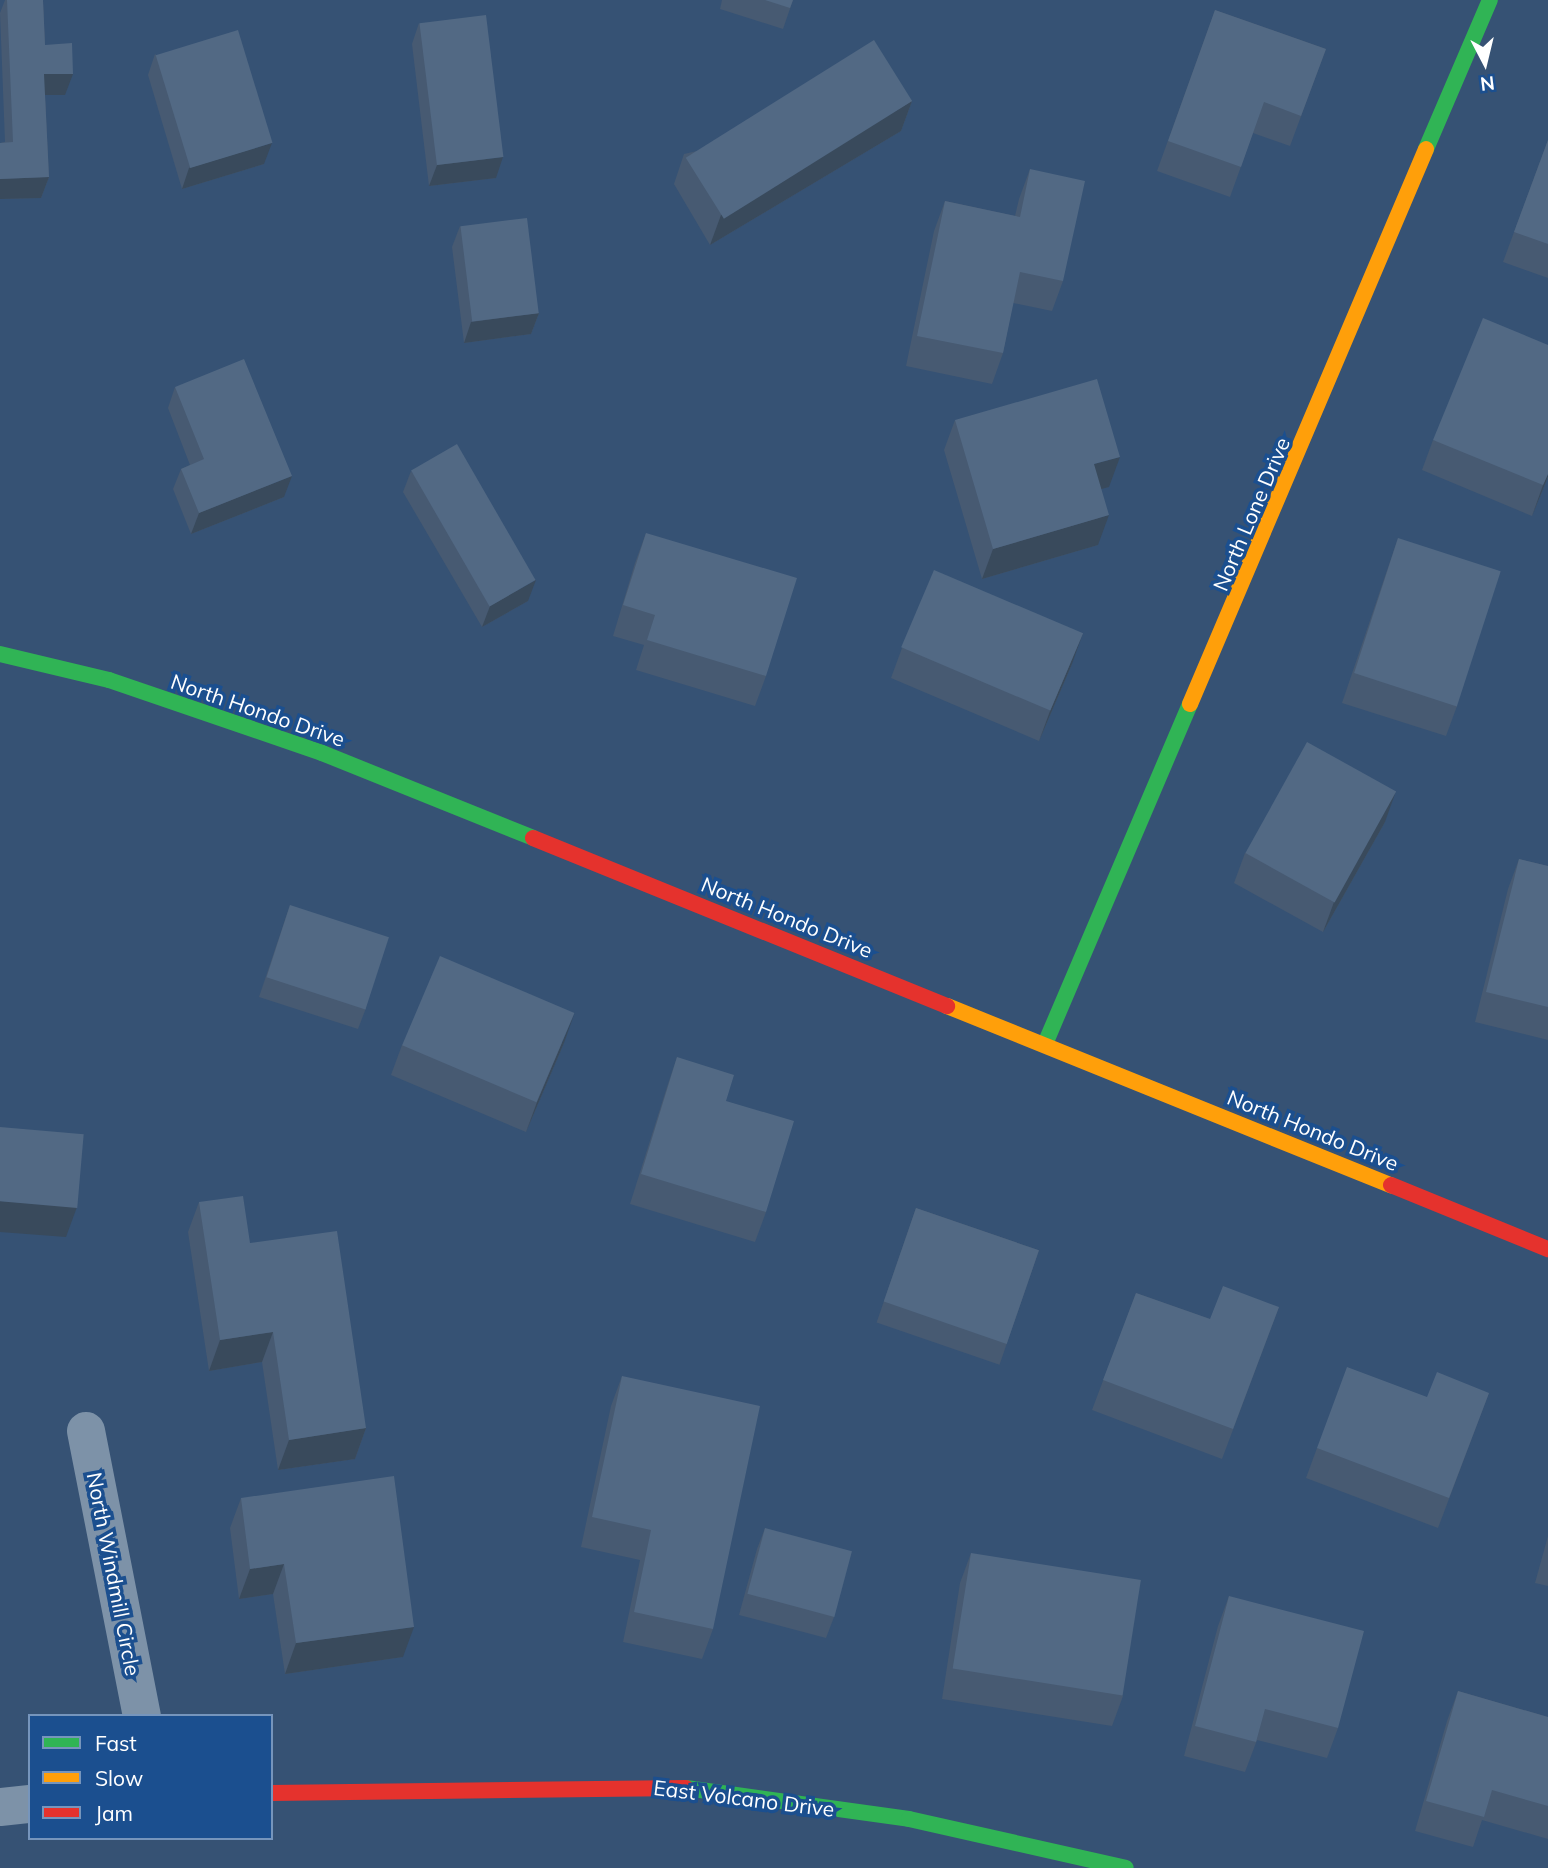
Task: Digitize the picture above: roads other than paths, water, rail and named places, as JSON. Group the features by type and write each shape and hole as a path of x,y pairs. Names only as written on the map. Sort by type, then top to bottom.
{"street":[{"name":"North Lone Drive","path":"1045,1044 1490,0"},
{"name":"North Hondo Drive","path":"0,654 109,680 322,753 1548,1249"},
{"name":"North Windmill Circle","path":"86,1432 142,1714"},
{"name":"East Volcano Drive","path":"273,1793 666,1785 909,1819 1126,1868"},
{"path":"0,1807 28,1804"}]}
